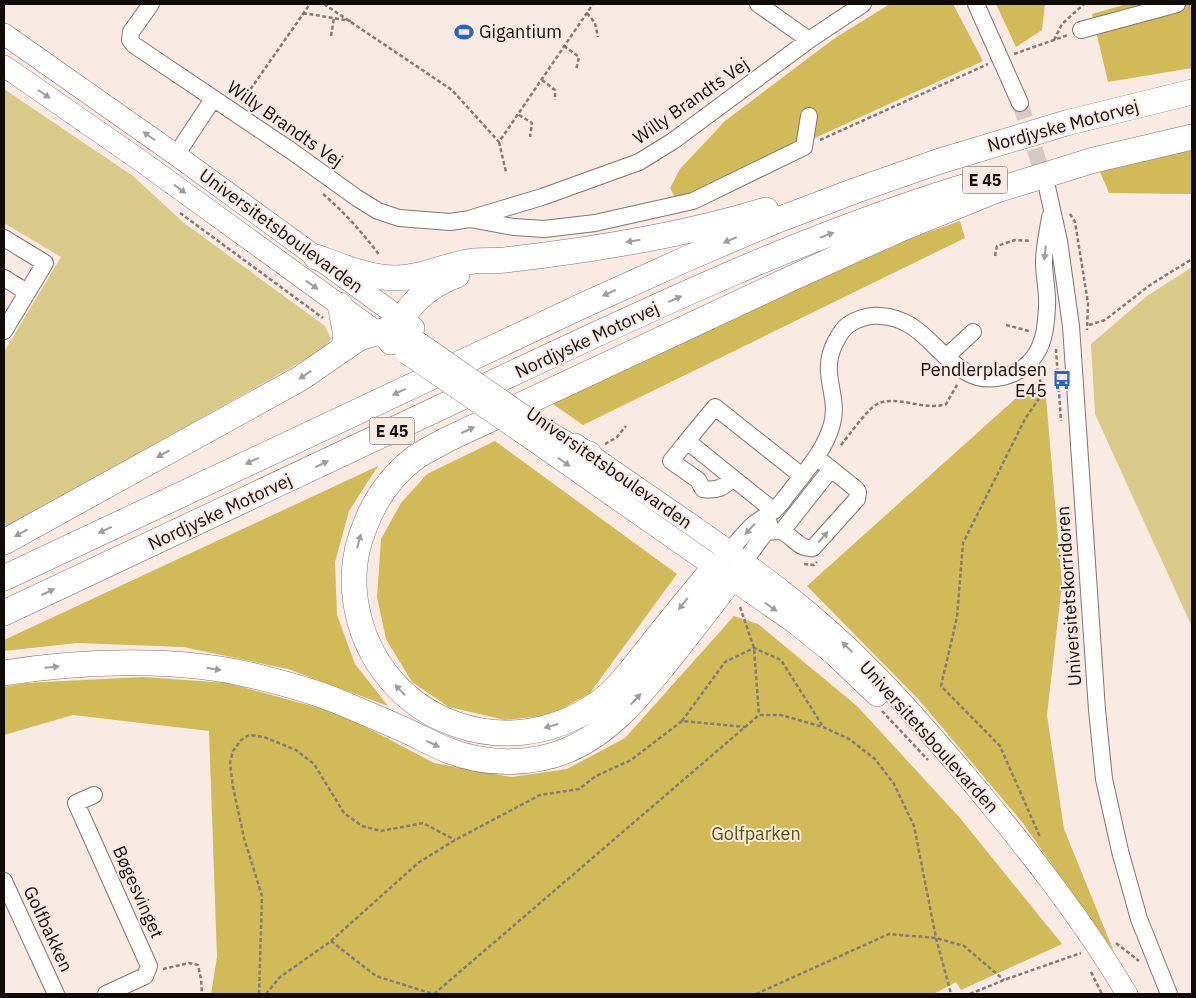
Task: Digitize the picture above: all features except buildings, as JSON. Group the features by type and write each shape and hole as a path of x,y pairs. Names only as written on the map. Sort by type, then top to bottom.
{"highway":[{"name":"Nordjyske Motorvej","path":"4,578 584,305 775,221 940,161 1066,123 1192,92"},
{"name":"Nordjyske Motorvej","path":"4,613 573,345 782,252 938,194 1094,148 1192,123"},
{"path":"730,565 620,683 594,706 565,722 532,732 498,734 464,728 433,715 405,695 382,670 365,640 356,607 353,574 359,540 372,508 391,480 416,457 446,440 790,279 898,230 952,208 997,190 1086,163 1192,137"},
{"path":"316,257 362,274 394,278 415,276 473,261 502,260 681,233 741,218 940,161"},
{"path":"403,338 410,306 421,296 442,281 502,260"},
{"path":"340,305 345,330 345,348"},
{"path":"4,542 301,378 359,338 403,338 536,429 576,450 589,454"},
{"path":"4,673 88,664 154,664 212,669 248,675 334,700 448,751 484,761 510,762 538,759 568,750 600,732 640,696 730,565"}],"main road":[{"name":"Universitetsboulevarden","path":"4,34 176,155 316,257 403,338"},
{"name":"Universitetsboulevarden","path":"4,66 141,161 340,305 403,338"},
{"name":"Universitetsboulevarden","path":"536,429 730,565 808,611 844,643 882,680 930,733 1000,817 1059,893 1127,994"},
{"name":"Universitetsboulevarden","path":"589,454 730,565 833,654 921,740 993,823 1051,898 1110,994"}],"street":[{"name":"Willy Brandts Vej","path":"151,4 131,32 130,40 146,54 378,211 399,218 450,222 470,219 542,197 639,162 673,140 809,40 863,4"},
{"path":"758,4 809,40"},
{"path":"976,4 1002,58 1020,103"},
{"path":"1081,30 1177,4"},
{"path":"176,155 213,98"},
{"path":"804,147 809,116"},
{"name":"Willy Brandts Vej","path":"470,219 514,227 544,229 595,223 649,212 693,201 804,147"},
{"name":"Universitetskorridoren","path":"1047,187 1059,241 1071,326 1097,710 1104,779 1120,851 1139,919 1169,994"},
{"path":"730,565 755,523 774,511 816,457 827,438 834,415 834,402 828,374 828,359 839,334 848,325 871,315 897,318 911,324 965,372 989,379 1007,376 1024,368 1036,354 1044,336 1046,324 1048,298 1044,260 1051,204"},
{"path":"4,238 45,263 5,324"},
{"path":"4,278 27,292"},
{"path":"946,357 973,332"},
{"path":"733,478 723,488 703,489 698,480 671,461 715,407 802,476"},
{"path":"687,442 774,511"},
{"path":"774,532 803,546 813,548 858,496 856,489 816,457"},
{"path":"730,565 774,532 831,469"},
{"path":"774,511 774,532"},
{"name":"Bøgesvinget","path":"94,795 76,803 150,966 145,976 106,994"},
{"name":"Golfbakken","path":"4,881 56,994"}],"path":[{"path":"324,4 452,90 499,142 506,172"},
{"path":"499,142 593,4"},
{"path":"1054,40 1062,24 1084,4"},
{"path":"303,13 352,22"},
{"path":"587,13 595,23 598,37"},
{"path":"330,36 334,18"},
{"path":"804,147 1002,58 1081,30"},
{"path":"564,46 579,57 576,70"},
{"path":"542,80 555,90 555,100"},
{"path":"519,114 532,123 530,137"},
{"path":"995,256 997,246 1015,240"},
{"path":"1089,325 1105,320 1150,285 1192,259"},
{"path":"1036,354 1042,394 1024,419 963,543 957,617 941,686 1000,746 1042,840"},
{"path":"838,448 874,406 886,401 902,401 921,406 938,407 946,404 965,372"},
{"path":"589,454 616,437 626,426"},
{"path":"730,565 754,648 759,715"},
{"path":"266,994 280,977 331,941 418,863 455,840 540,796 579,789 596,776 631,760 682,721 725,662 754,648 781,660 823,727"},
{"path":"881,711 930,763"},
{"path":"331,941 376,976 433,994 759,715 781,714 823,727 849,739 875,760 894,784 914,826 936,938 951,994"},
{"path":"682,721 745,727"},
{"path":"259,994 262,896 244,838 230,763 233,751 241,740 249,735 264,737 296,750 314,764 344,813 362,826 381,831 422,823 455,840"},
{"path":"756,994 889,934 936,938 964,946 1004,980"},
{"path":"1115,942 1141,963"},
{"path":"970,994 1083,950 1102,994"},
{"path":"150,966 164,970 194,964 198,966 202,994"}],"shaded area":[{"path":"4,89 133,176 184,223 325,326 331,339 322,350 4,529 4,352 61,257 4,223"},
{"path":"1192,267 1192,627 1095,414 1091,344 1147,296"}],"green space":[{"path":"890,4 953,4 983,61 697,192 676,199 670,188 680,169 725,121 835,38"},
{"path":"996,4 1045,4 1042,30 1016,47"},
{"path":"1127,4 1192,4 1192,68 1108,82 1092,14"},
{"path":"1192,149 1192,194 1109,193 1100,172"},
{"path":"960,221 965,238 583,425 550,402 909,239"},
{"path":"1045,386 1062,584 1047,715 1064,829 1114,952 1022,822 919,700 807,586 1026,389"},
{"path":"495,441 677,574 590,693 551,715 505,720 449,707 412,682 386,639 377,597 381,539 401,503 427,474"},
{"path":"378,466 349,511 335,562 337,615 355,664 388,706 288,669 183,647 77,643 4,651 4,640"},
{"name":"Golfparken","path":"734,616 758,624 857,706 960,818 1062,944 961,990 956,982 934,994 211,994 217,957 209,731 73,715 4,735 4,687 24,683 143,677 228,683 341,714 434,763 512,777 567,769 625,738"}],"tunnel":[{"path":"1020,103 1046,185"}],"place":[{"name":"Gigantium","path":"464,32"},
{"name":"Pendlerpladsen E45","path":"1062,380"}]}
